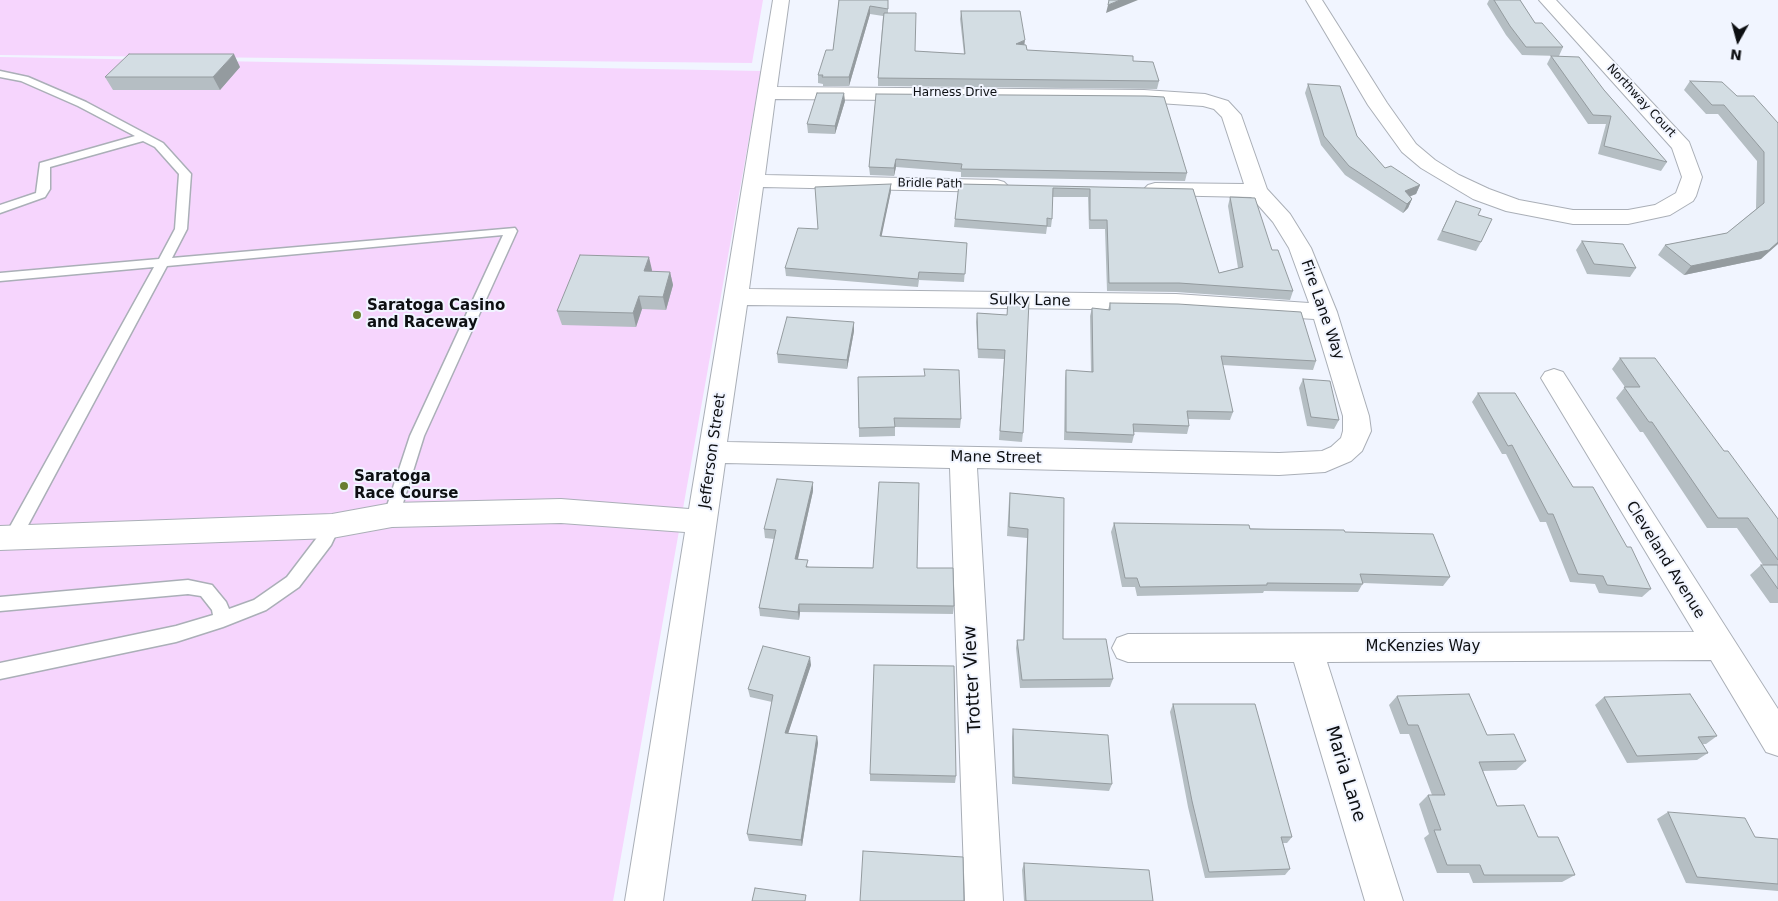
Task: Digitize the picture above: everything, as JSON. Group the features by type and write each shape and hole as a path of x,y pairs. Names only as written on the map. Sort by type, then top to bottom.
{"street":[{"name":"Jefferson Street","path":"644,901 781,0"},
{"name":"Northway Court","path":"1314,0 1378,104 1409,148 1428,164 1452,179 1481,194 1514,206 1573,217 1628,217 1662,210 1686,196 1692,177 1682,146 1547,0"},
{"name":"Harness Drive","path":"767,93 1144,96"},
{"name":"Fire Lane Way","path":"1144,96 1205,100 1221,105 1227,110 1242,143 1257,190 1282,219 1300,248 1314,280 1356,416 1358,431 1352,444 1341,454 1325,461 1279,464"},
{"name":"Bridle Path","path":"753,181 1020,186"},
{"path":"1139,188 1257,190"},
{"name":"Sulky Lane","path":"735,297 1176,302 1325,312"},
{"name":"Cleveland Avenue","path":"1554,378 1718,646 1778,740"},
{"name":"Mane Street","path":"712,452 1279,464"},
{"name":"Trotter View","path":"963,458 984,901"},
{"path":"6,537 332,526 392,515 562,511 702,522"},
{"name":"McKenzies Way","path":"1128,648 1718,646"},
{"name":"Maria Lane","path":"1306,647 1384,901"}],"lane":[{"path":"0,74 24,79 82,104 160,145 185,174 180,229 164,262 6,537"},
{"path":"0,208 41,195 44,189 44,165 145,138"},
{"path":"0,277 511,231 417,436 392,515"},
{"path":"0,671 176,634 223,620 260,605 293,582 325,540 332,526"},
{"path":"0,604 188,587 206,590 220,607 223,620"}],"shaded area":[{"path":"0,0 763,0 752,63 0,55"},
{"name":"Saratoga Race Course","path":"0,57 761,71 613,901 0,901"}],"building":[{"path":"839,0 888,0 888,9 870,6 849,77 822,77 823,75 818,75 826,50 833,50"},
{"path":"1109,0 1120,0 1108,5"},
{"path":"1494,0 1520,0 1535,23 1542,23 1563,47 1526,47"},
{"path":"961,11 1020,11 1025,40 1016,44 1026,45 1027,50 1133,56 1133,61 1153,62 1159,81 878,78 884,13 916,13 915,51 965,54"},
{"path":"129,54 234,54 213,77 105,77"},
{"path":"1551,56 1579,57 1604,90 1667,162 1604,146 1611,116 1593,115"},
{"path":"1690,81 1722,82 1737,96 1754,96 1778,123 1778,242 1769,250 1691,266 1665,245 1727,233 1764,203 1764,152 1724,105 1712,105"},
{"path":"1308,84 1340,86 1357,136 1385,168 1391,166 1420,185 1405,191 1412,199 1407,204 1349,166 1324,136"},
{"path":"817,93 844,93 835,126 807,124"},
{"path":"876,94 1164,97 1187,173 961,169 962,164 896,159 894,168 869,167"},
{"path":"891,184 880,236 967,243 965,274 919,272 918,279 785,268 798,228 818,229 815,187"},
{"path":"959,184 1193,189 1219,273 1243,267 1230,197 1255,198 1272,250 1278,250 1293,291 1179,283 1109,283 1107,220 1090,220 1090,189 1053,188 1052,219 1047,218 1047,226 955,219"},
{"path":"1456,201 1481,209 1478,215 1492,219 1481,242 1442,231"},
{"path":"1582,241 1623,244 1636,268 1594,264"},
{"path":"580,255 649,257 644,271 670,272 663,297 639,296 633,313 557,311"},
{"path":"1008,301 1029,301 1023,433 1000,431 1005,350 978,349 977,313 1007,315"},
{"path":"1110,303 1178,304 1301,312 1316,361 1221,356 1233,412 1187,411 1189,426 1133,424 1134,435 1066,432 1066,370 1093,372 1092,308 1110,310"},
{"path":"787,317 854,322 847,360 777,354"},
{"path":"1620,358 1655,358 1724,451 1728,451 1778,519 1778,560 1748,518 1718,518 1652,422 1649,422 1624,387 1640,387"},
{"path":"924,369 959,370 961,419 894,418 895,427 859,428 858,377 925,376"},
{"path":"1303,379 1330,381 1339,420 1311,417"},
{"path":"1478,393 1515,393 1573,487 1593,487 1627,547 1631,547 1651,589 1607,585 1603,576 1578,574 1553,514 1548,514 1512,445 1508,446"},
{"path":"777,479 813,482 795,559 808,560 806,567 873,568 879,482 919,483 917,568 953,568 954,606 799,604 798,612 759,608 776,530 764,529"},
{"path":"1010,493 1064,498 1063,639 1106,639 1113,679 1022,680 1017,640 1024,640 1028,529 1009,527"},
{"path":"1114,523 1249,525 1250,529 1344,530 1345,532 1433,534 1450,577 1360,574 1363,584 1267,583 1267,585 1140,587 1137,578 1125,578"},
{"path":"1761,565 1778,565 1778,589"},
{"path":"763,646 810,657 785,733 817,736 801,840 747,834 773,695 748,689"},
{"path":"874,665 954,666 956,776 870,774"},
{"path":"1469,694 1487,735 1514,734 1526,761 1479,762 1497,806 1524,805 1538,837 1558,837 1575,875 1484,875 1480,865 1447,865 1434,830 1441,830 1428,795 1445,795 1418,725 1408,725 1397,696"},
{"path":"1690,694 1717,736 1698,737 1708,753 1637,756 1604,697"},
{"path":"1173,704 1255,704 1292,837 1281,837 1290,869 1209,872 1192,801"},
{"path":"1013,729 1108,735 1112,784 1014,777"},
{"path":"1668,812 1745,818 1755,837 1778,839 1778,884 1697,877"},
{"path":"863,851 963,857 964,901 860,901"},
{"path":"1024,863 1149,870 1153,901 1026,901"},
{"path":"755,888 806,895 805,901 752,901"}],"place":[{"name":"Saratoga Casino and Raceway","path":"357,315"},
{"name":"Saratoga Race Course","path":"344,486"}]}
